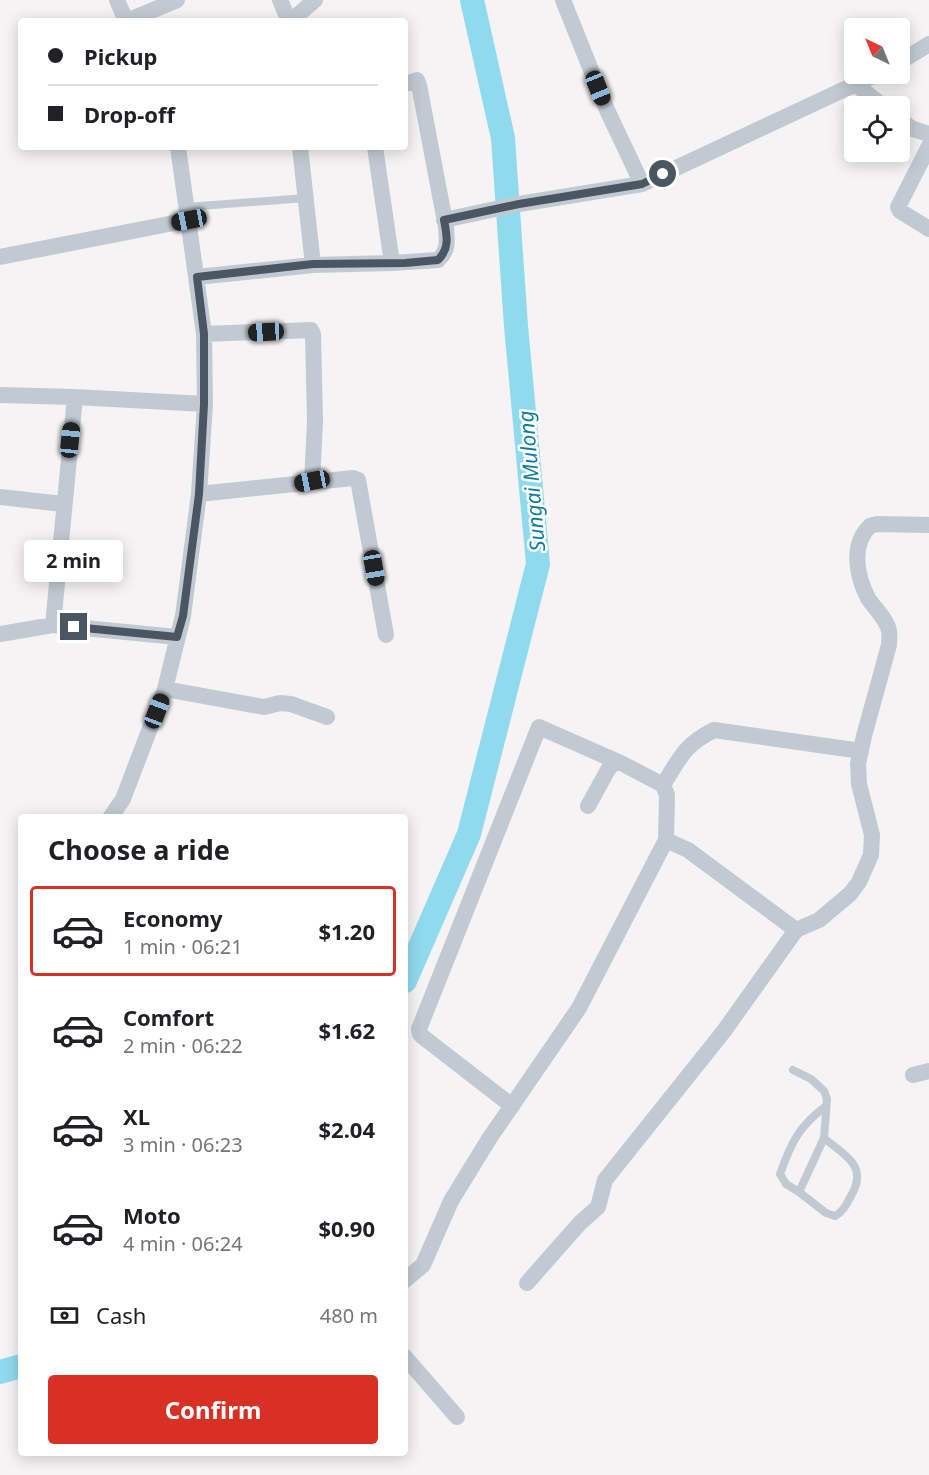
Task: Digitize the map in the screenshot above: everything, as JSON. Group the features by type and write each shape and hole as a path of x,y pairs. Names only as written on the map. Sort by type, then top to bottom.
{"street":[{"path":"117,0 126,18"},
{"path":"134,18 177,0"},
{"path":"280,0 289,18"},
{"path":"294,18 315,0"},
{"path":"563,0 607,110 642,184"},
{"path":"910,56 929,44"},
{"path":"197,277 313,264 438,260 445,253 452,219 419,85 417,80 408,82"},
{"path":"452,219 519,204 642,184 855,84 870,96"},
{"path":"910,127 929,134"},
{"path":"929,146 898,207 900,211 929,229"},
{"path":"113,814 123,798 165,689 183,616 199,494 204,404 204,334 178,150"},
{"path":"300,150 313,264"},
{"path":"375,150 392,263"},
{"path":"0,257 188,213"},
{"path":"204,334 311,330 313,334 315,422 312,481"},
{"path":"0,395 204,404"},
{"path":"53,625 75,397"},
{"path":"199,494 312,481 353,478 358,480 386,634"},
{"path":"0,497 63,504"},
{"path":"527,1283 580,1223 598,1207 604,1180 724,1031 796,930 819,920 850,894 859,882 870,855 872,835 859,784 858,764 889,645 889,629 868,598 862,582 857,553 861,539 870,526 877,524 929,525"},
{"path":"0,634 53,625 177,637"},
{"path":"165,689 264,707 280,703 291,704 327,717"},
{"path":"408,1278 423,1265 451,1201 579,1008 666,840 667,795 663,785 621,763 539,727 419,1029 423,1037 512,1106"},
{"path":"663,785 686,748 695,739 714,730 861,751"},
{"path":"588,806 609,768 614,763 621,763"},
{"path":"666,840 687,850 796,930"},
{"path":"408,1360 457,1417"}],"lane":[{"path":"188,213 306,198"},
{"path":"793,1070 811,1079 824,1091 826,1099 824,1138 799,1192"},
{"path":"824,1138 850,1160 857,1171 858,1182 842,1212 835,1216 826,1213 786,1184 780,1174 802,1127 826,1106"}],"waterway":[{"name":"Sungai Mulong","path":"408,974 469,834 538,564 516,326 503,138 472,0"},
{"name":"Sungai Mulong","path":"0,1372 18,1367"}],"route":[{"path":"74,627 177,637 183,616 199,494 204,404 204,334 197,277 313,264 405,263 438,260 445,253 447,246 444,220 519,204 642,184 663,174"}]}
